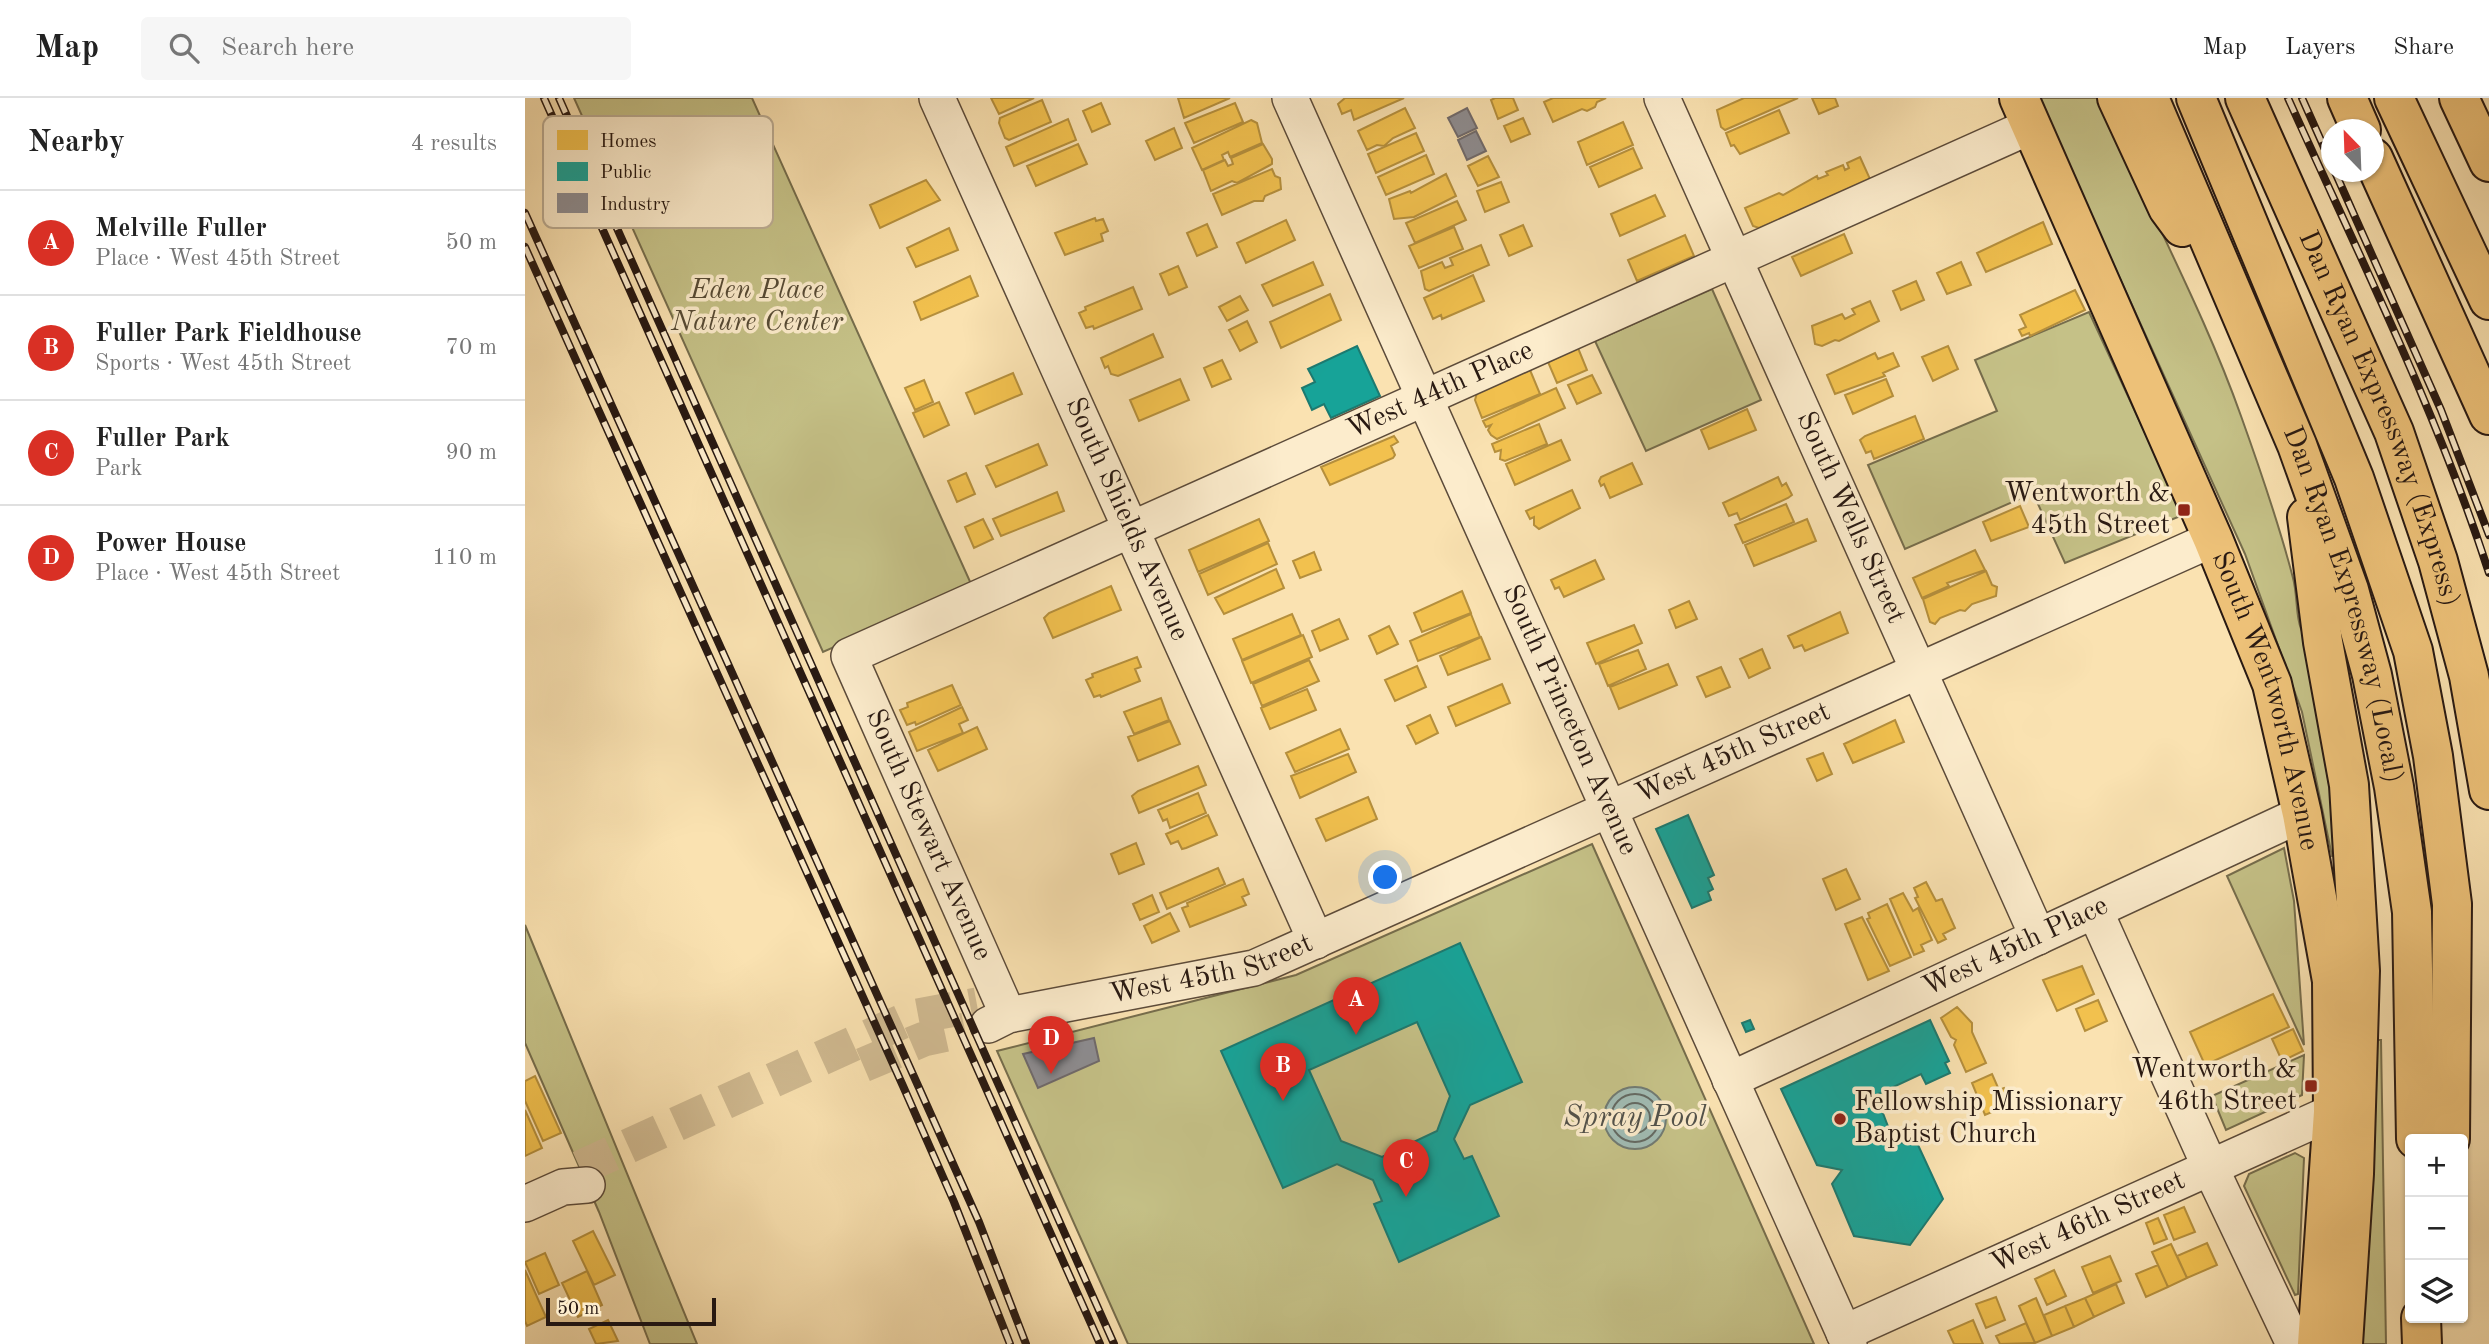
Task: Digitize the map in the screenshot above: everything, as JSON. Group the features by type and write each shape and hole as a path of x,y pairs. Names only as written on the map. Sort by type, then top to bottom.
{"main road":[{"path":"2116,98 2168,208 2234,297"},
{"name":"Dan Ryan Expressway (Local)","path":"2149,98 2297,446 2349,590 2372,675 2395,787 2412,912 2416,1134"},
{"path":"2196,98 2354,478 2413,651 2433,755 2452,904 2451,1134"},
{"name":"Dan Ryan Expressway (Express)","path":"2245,98 2398,445 2438,561 2469,676 2489,790"},
{"path":"2347,98 2356,119"},
{"path":"2394,98 2489,300"},
{"path":"2461,100 2489,162"},
{"name":"South Wentworth Avenue","path":"2025,112 2213,539 2272,684 2302,814 2332,981 2333,1112 2317,1344"},
{"path":"2384,180 2489,415"},
{"path":"2297,446 2323,642 2349,785 2360,971 2354,1174 2343,1344"},
{"path":"2421,1323 2422,1344"}],"street":[{"name":"South Shields Avenue","path":"937,98 1315,941"},
{"name":"South Princeton Avenue","path":"1290,98 1846,1338"},
{"name":"South Wells Street","path":"1662,98 2038,937"},
{"name":"West 44th Place","path":"849,656 1734,259 2025,112"},
{"name":"West 45th Street","path":"990,1015 1254,968 2213,539"},
{"name":"South Stewart Avenue","path":"849,656 990,1015"},
{"name":"West 45th Place","path":"1730,1080 2302,814"},
{"path":"2095,911 2210,1167 2294,1344"},
{"name":"West 46th Street","path":"1846,1338 2333,1112"},
{"path":"525,1204 577,1180"}],"green space":[{"name":"Eden Place Nature Center","path":"574,98 752,98 760,116 582,116"},
{"path":"2038,98 2101,98 2226,375 2269,497 2293,578 2341,856 2332,856 2302,712 2245,554"},
{"name":"Eden Place Nature Center","path":"773,145 972,586 823,652 632,228 773,228"},
{"path":"1712,289 1761,400 1646,451 1595,341"},
{"path":"2089,312 2183,515 2065,563 2033,493 1905,549 1868,465 1997,411 1975,360"},
{"path":"1592,844 1814,1344 1128,1344 997,1051 1296,975"},
{"path":"2284,848 2294,901 2304,1045 2227,876"},
{"path":"525,925 697,1344 650,1344 599,1212 525,1043"},
{"path":"2377,1040 2381,1040 2386,1344 2359,1344"},
{"path":"2304,1055 2302,1095 2226,1130 2212,1096"},
{"path":"2295,1153 2304,1158 2298,1294 2295,1295 2244,1186 2249,1174"}],"water":[{"name":"Spray Pool","path":"1629,1087 1641,1087 1657,1096 1664,1106 1664,1130 1657,1140 1641,1149 1629,1149 1618,1144 1609,1135 1604,1124 1604,1112 1609,1101 1618,1092"}],"building: Homes":[{"path":"991,98 1034,98 999,114"},
{"path":"1178,98 1230,98 1184,118"},
{"path":"1345,98 1404,98 1354,120 1351,110 1342,114 1338,104"},
{"path":"1513,98 1518,110 1498,119 1491,100"},
{"path":"1553,98 1606,98 1587,111 1582,109 1553,122 1544,102"},
{"path":"1744,98 1798,98 1725,130 1721,127 1717,110"},
{"path":"1812,98 1835,98 1838,106 1819,114"},
{"path":"1042,100 1051,122 1009,140 1005,138 999,123 1000,118"},
{"path":"1101,103 1110,124 1092,132 1083,111"},
{"path":"1235,103 1243,122 1194,143 1185,123"},
{"path":"1405,108 1415,128 1393,138 1384,146 1377,145 1367,150 1358,131"},
{"path":"1779,110 1789,133 1740,154 1734,145 1731,146 1726,133"},
{"path":"1523,118 1530,134 1511,142 1504,126"},
{"path":"1068,119 1076,140 1014,166 1006,147"},
{"path":"1251,120 1257,123 1262,143 1230,157 1228,152 1222,155 1224,160 1202,170 1192,148"},
{"path":"1623,122 1633,145 1587,165 1578,142"},
{"path":"1174,128 1182,148 1155,160 1146,141"},
{"path":"1416,133 1424,151 1376,173 1368,154"},
{"path":"1078,144 1087,164 1036,186 1027,166"},
{"path":"1263,144 1272,164 1237,183 1232,181 1211,191 1203,170 1225,160 1228,166 1233,164 1231,158"},
{"path":"1633,148 1642,168 1599,187 1590,167"},
{"path":"1426,155 1434,174 1386,195 1378,177"},
{"path":"1488,156 1499,177 1478,186 1468,166"},
{"path":"1860,157 1870,179 1868,185 1858,185 1759,228 1753,226 1745,208 1779,193 1783,195 1817,176 1818,179 1828,175 1826,172 1843,165 1845,170 1849,168 1847,163"},
{"path":"1272,169 1275,176 1280,178 1281,189 1265,196 1263,201 1254,201 1222,215 1213,194"},
{"path":"1446,174 1456,196 1414,217 1394,219 1389,199 1410,191 1411,193"},
{"path":"926,180 940,200 880,228 870,205"},
{"path":"1501,182 1509,202 1485,212 1477,191"},
{"path":"1655,195 1665,216 1620,236 1611,214"},
{"path":"1457,201 1466,220 1415,243 1406,223"},
{"path":"1095,218 1096,221 1103,219 1108,231 1101,234 1103,241 1065,255 1055,233"},
{"path":"1286,220 1295,240 1246,263 1237,243"},
{"path":"2043,222 2052,244 1986,272 1977,253"},
{"path":"1207,224 1217,247 1197,256 1187,233"},
{"path":"1523,225 1532,246 1509,256 1500,235"},
{"path":"1454,227 1463,249 1419,268 1409,246"},
{"path":"949,228 958,250 916,267 907,248"},
{"path":"1844,234 1852,253 1801,276 1792,257"},
{"path":"1685,235 1694,256 1637,281 1628,260"},
{"path":"1481,245 1489,265 1429,291 1425,289 1421,271 1442,262 1445,268 1453,265 1450,258"},
{"path":"1313,262 1323,285 1273,306 1262,285"},
{"path":"1961,262 1971,285 1947,294 1937,273"},
{"path":"1178,266 1187,287 1169,295 1160,274"},
{"path":"1473,275 1484,301 1442,319 1441,315 1433,319 1424,298"},
{"path":"970,276 978,296 921,320 914,302"},
{"path":"1916,281 1924,300 1901,310 1893,291"},
{"path":"1133,287 1142,309 1094,329 1093,326 1086,328 1079,313 1086,310 1085,307"},
{"path":"2075,290 2085,310 2030,336 2029,333 2022,336 2019,330 2026,327 2020,315"},
{"path":"1330,294 1341,320 1281,348 1270,322"},
{"path":"1240,296 1248,310 1227,321 1219,307"},
{"path":"1870,301 1879,321 1839,341 1822,346 1815,344 1812,326 1842,314 1845,319 1855,314 1852,309"},
{"path":"1247,321 1257,342 1240,351 1229,330"},
{"path":"1153,334 1163,357 1118,376 1111,374 1108,366 1105,368 1101,358"},
{"path":"1948,346 1958,369 1933,381 1922,357"},
{"path":"1578,348 1587,370 1557,383 1548,362"},
{"path":"1875,353 1878,359 1893,353 1899,366 1883,373 1885,376 1835,394 1827,375"},
{"path":"1222,360 1231,379 1212,387 1204,368"},
{"path":"1530,370 1540,394 1482,418 1475,400 1477,393"},
{"path":"1013,373 1022,394 975,414 966,393"},
{"path":"1592,375 1601,393 1577,404 1568,385"},
{"path":"1180,379 1189,400 1139,421 1130,400"},
{"path":"1886,379 1893,396 1853,414 1845,395"},
{"path":"924,380 933,402 915,410 905,388"},
{"path":"1556,388 1565,408 1497,439 1491,435 1488,430 1491,425 1486,427 1483,421"},
{"path":"939,402 949,425 924,437 913,413"},
{"path":"1747,409 1756,430 1709,449 1701,430"},
{"path":"1915,416 1924,439 1874,459 1871,451 1866,453 1860,440 1865,436"},
{"path":"1539,424 1547,444 1505,461 1500,459 1501,450 1495,452 1492,444"},
{"path":"1394,436 1398,442 1391,446 1395,455 1393,458 1330,485 1321,467"},
{"path":"1561,440 1570,460 1515,485 1506,464"},
{"path":"1038,444 1047,465 996,487 986,466"},
{"path":"1632,463 1642,484 1610,498 1604,484 1601,486 1601,477"},
{"path":"966,473 975,494 957,502 948,481"},
{"path":"1778,477 1782,486 1786,483 1792,495 1740,520 1737,513 1729,516 1723,503"},
{"path":"1572,490 1580,508 1539,529 1534,525 1534,517 1530,519 1526,511"},
{"path":"1057,492 1064,511 1001,536 993,519"},
{"path":"1786,504 1794,522 1743,543 1735,525"},
{"path":"2020,506 2029,527 1991,541 1983,522"},
{"path":"983,519 993,539 974,548 965,527"},
{"path":"1259,519 1269,541 1198,572 1189,550"},
{"path":"1807,519 1816,541 1754,566 1745,545"},
{"path":"1268,543 1277,564 1208,595 1199,574"},
{"path":"1975,550 1985,570 1947,583 1949,586 1922,598 1913,578"},
{"path":"1314,552 1321,570 1300,578 1293,561"},
{"path":"1595,560 1604,579 1564,597 1559,587 1555,589 1551,580"},
{"path":"1276,569 1284,588 1224,614 1215,598"},
{"path":"1986,571 1992,585 1997,587 1996,596 1972,604 1965,611 1960,610 1940,618 1935,624 1930,622 1923,599"},
{"path":"1111,586 1121,610 1053,638 1044,618 1049,613"},
{"path":"1462,591 1471,613 1422,632 1414,613"},
{"path":"1689,601 1697,619 1676,628 1669,610"},
{"path":"1840,612 1848,633 1805,651 1802,645 1794,648 1788,636"},
{"path":"1292,614 1301,635 1242,660 1233,639"},
{"path":"1471,614 1480,637 1418,661 1410,641"},
{"path":"1339,619 1348,639 1320,651 1312,631"},
{"path":"1634,625 1642,643 1596,664 1587,643"},
{"path":"1389,626 1398,644 1377,654 1369,636"},
{"path":"1303,635 1312,657 1251,683 1242,661"},
{"path":"1481,637 1490,659 1448,675 1440,656"},
{"path":"1762,649 1770,668 1749,678 1740,659"},
{"path":"1638,650 1646,669 1608,686 1599,664"},
{"path":"1137,657 1141,667 1135,669 1140,681 1101,697 1094,697 1086,680 1093,677 1092,674"},
{"path":"1309,660 1319,681 1262,706 1253,684"},
{"path":"1668,664 1677,685 1619,709 1610,687"},
{"path":"1417,666 1426,687 1395,701 1385,680"},
{"path":"1721,667 1730,687 1706,697 1697,677"},
{"path":"1502,684 1510,703 1456,726 1448,707"},
{"path":"952,685 961,705 916,725 915,722 907,725 900,710 908,707 907,703"},
{"path":"1307,689 1316,710 1270,729 1261,708"},
{"path":"1161,698 1169,720 1134,734 1124,712"},
{"path":"962,707 968,720 959,724 963,733 917,751 909,732"},
{"path":"1430,715 1438,733 1416,744 1407,726"},
{"path":"1895,720 1904,742 1853,763 1844,744"},
{"path":"1170,721 1180,744 1138,761 1128,737"},
{"path":"977,727 987,749 938,771 928,750"},
{"path":"1340,729 1349,749 1295,772 1286,753"},
{"path":"1823,753 1832,774 1817,781 1807,759"},
{"path":"1348,754 1356,772 1300,798 1291,776"},
{"path":"1198,766 1206,785 1139,813 1132,796 1138,791"},
{"path":"1198,793 1206,813 1170,828 1167,819 1163,821 1158,810"},
{"path":"1368,797 1377,819 1326,841 1316,819"},
{"path":"1208,815 1217,835 1182,849 1178,841 1171,844 1166,834"},
{"path":"1136,843 1144,864 1119,874 1111,854"},
{"path":"1218,868 1225,884 1167,909 1160,893"},
{"path":"1846,869 1860,899 1836,910 1823,879"},
{"path":"1243,879 1249,894 1242,897 1246,905 1190,927 1182,908 1188,906 1187,903"},
{"path":"1926,882 1936,901 1942,899 1955,928 1943,934 1946,939 1938,943 1915,898 1918,897 1914,888"},
{"path":"1903,893 1913,911 1918,908 1932,940 1921,945 1924,951 1914,955 1890,899"},
{"path":"1152,895 1159,912 1140,920 1133,904"},
{"path":"1887,904 1911,957 1890,966 1867,919 1870,918 1868,913"},
{"path":"1170,913 1179,931 1152,943 1144,926"},
{"path":"1862,917 1889,971 1868,980 1845,924"},
{"path":"2082,966 2094,994 2057,1011 2043,980"},
{"path":"2273,994 2289,1027 2205,1065 2190,1032"},
{"path":"2098,1000 2107,1021 2085,1031 2076,1009"},
{"path":"1957,1007 1972,1023 1972,1032 1986,1063 1966,1072 1954,1045 1956,1040 1951,1037 1941,1018"},
{"path":"2293,1029 2303,1051 2282,1061 2272,1039"},
{"path":"1992,1074 1999,1090 2004,1088 2011,1104 1985,1115 1972,1083"},
{"path":"535,1076 561,1133 543,1141 525,1101 525,1081"},
{"path":"525,1110 542,1148 525,1156"},
{"path":"2184,1207 2195,1232 2174,1240 2164,1215"},
{"path":"2158,1218 2167,1239 2154,1244 2146,1223"},
{"path":"593,1231 615,1275 594,1285 573,1241"},
{"path":"2207,1243 2217,1265 2187,1278 2177,1256"},
{"path":"2171,1244 2187,1278 2168,1287 2152,1252"},
{"path":"545,1253 559,1285 539,1294 525,1262"},
{"path":"2110,1256 2121,1281 2093,1293 2082,1267"},
{"path":"2158,1265 2168,1287 2146,1297 2136,1274"},
{"path":"525,1270 546,1317 527,1326 525,1321"},
{"path":"2054,1270 2066,1296 2047,1305 2035,1279"},
{"path":"587,1271 602,1305 578,1317 562,1283"},
{"path":"2116,1284 2124,1303 2094,1317 2085,1298"},
{"path":"1996,1297 2005,1320 1986,1328 1976,1304"},
{"path":"2036,1298 2052,1336 2035,1343 2019,1306"},
{"path":"2085,1298 2094,1317 2074,1327 2065,1306"},
{"path":"2065,1306 2074,1327 2052,1336 2044,1315"},
{"path":"608,1320 618,1341 596,1344 589,1329"},
{"path":"1973,1320 1983,1344 1954,1344 1948,1331"},
{"path":"2026,1323 2035,1343 2000,1344 1996,1336"}],"building: Public":[{"path":"1357,346 1380,396 1331,418 1324,404 1312,410 1302,388 1315,382 1308,369"},
{"path":"1688,815 1714,875 1708,878 1713,889 1708,892 1711,900 1692,908 1656,829"},
{"path":"1460,943 1522,1082 1470,1105 1454,1139 1464,1159 1472,1156 1499,1216 1399,1262 1374,1204 1382,1201 1373,1180 1337,1164 1283,1188 1221,1051","holes":["1417,1022 1450,1096 1437,1131 1382,1157 1341,1141 1309,1070"]},
{"path":"1750,1020 1754,1029 1746,1032 1742,1023"},
{"name":"Fellowship Missionary Baptist Church","path":"1930,1020 1949,1061 1945,1063 1950,1073 1926,1084 1921,1074 1876,1095 1894,1142 1918,1145 1943,1199 1910,1245 1854,1236 1832,1184 1842,1170 1817,1165 1781,1089"}],"building: Industry":[{"path":"1467,108 1477,128 1458,137 1448,118"},
{"path":"1476,131 1486,151 1467,160 1458,140"},
{"path":"1094,1038 1099,1061 1038,1088 1023,1054"}],"tunnel":[{"path":"580,1168 912,1017 977,1005"},
{"path":"863,1065 924,1039 965,1030"}],"railway":[{"path":"544,98 552,116"},
{"path":"559,98 567,116"},
{"path":"2288,98 2421,392 2489,573"},
{"path":"2302,98 2321,141"},
{"path":"2339,182 2441,410 2489,535"},
{"path":"525,213 979,1222 1026,1344"},
{"path":"602,228 1100,1344"},
{"path":"617,228 1114,1344"},
{"path":"525,247 903,1086 954,1202 1010,1344"}],"place":[{"name":"Wentworth & 45th Street","path":"2184,510"},
{"name":"Melville Fuller","path":"1356,1035"},
{"name":"Power House","path":"1051,1074"},
{"name":"Wentworth & 46th Street","path":"2311,1086"},
{"name":"Fuller Park Fieldhouse","path":"1283,1101"},
{"name":"Fellowship Missionary Baptist Church","path":"1840,1119"},
{"name":"Fuller Park","path":"1406,1197"}]}
